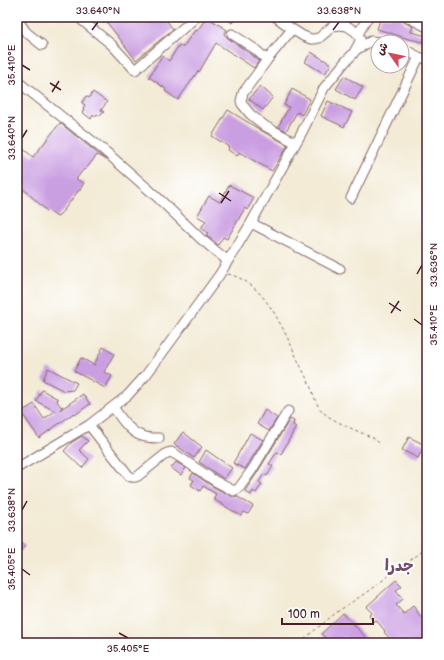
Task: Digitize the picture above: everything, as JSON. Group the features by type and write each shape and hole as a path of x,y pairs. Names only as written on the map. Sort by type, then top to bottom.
{"street":[{"path":"78,17 112,45 135,70 196,17"},
{"path":"17,468 89,426 128,395 146,375 220,274 251,223 296,143 324,88 356,50 360,41 358,34 353,29 347,26 337,25 333,26 321,37 314,39 303,36 276,17"},
{"path":"358,34 368,17"},
{"path":"407,17 427,27"},
{"path":"17,19 26,32 42,45"},
{"path":"292,29 243,93 240,101 250,114 265,126 296,143"},
{"path":"232,34 255,49 267,60"},
{"path":"356,50 370,42"},
{"path":"352,198 423,58 410,52"},
{"path":"17,81 106,152 156,196 201,239 228,261"},
{"path":"251,223 340,269"},
{"path":"113,407 121,419 135,433 145,437 159,438"},
{"path":"89,426 129,476 133,478 136,478 167,453 171,452 215,481 234,491 239,488 252,470 288,411"}],"path":[{"path":"220,274 230,275 245,281 254,288 268,304 279,321 317,404 322,411 331,418 375,439 379,443"},
{"path":"300,643 337,612 427,548"}],"building":[{"path":"98,17 155,17 157,20 164,17 173,29 136,60 106,21 103,23"},
{"path":"207,17 227,30 224,34 229,39 259,61 254,68 216,43 199,72 198,71 178,100 149,77 162,56 169,61 179,45 183,47 195,30 197,31"},
{"path":"224,17 236,17 232,23"},
{"path":"381,17 399,17 413,27 411,32 427,36 427,43 410,39 410,34 393,34 377,29"},
{"path":"311,52 331,64 325,74 305,62"},
{"path":"344,76 363,87 355,100 336,89"},
{"path":"260,86 273,97 263,110 249,99"},
{"path":"292,89 310,99 302,115 297,112 286,131 278,127 289,107 284,105"},
{"path":"93,92 107,102 101,110 104,112 100,116 97,114 95,117 93,115 91,119 82,112 85,105 82,103 86,96 89,98"},
{"path":"328,101 352,112 344,127 321,116"},
{"path":"228,110 288,145 272,171 239,152 237,156 228,150 229,147 212,136"},
{"path":"60,123 106,160 97,155 85,170 84,169 76,179 84,183 57,217 49,211 48,212 17,183 17,144 33,157"},
{"path":"229,185 254,198 247,210 245,208 227,239 223,237 218,245 206,235 208,233 201,228 206,221 197,216 209,196 220,202"},
{"path":"103,347 114,354 104,372 112,376 105,388 74,371 81,358 94,365"},
{"path":"48,368 77,383 73,390 64,391 43,380"},
{"path":"42,390 58,399 57,401 61,407 63,406 60,410 83,394 90,404 75,415 74,413 39,438 21,412 34,404 44,419 55,411 36,401"},
{"path":"265,410 277,418 269,431 257,424"},
{"path":"290,419 294,421 293,425 296,427 281,454 277,452 269,464 273,466 267,476 264,474 259,482 262,484 256,493 253,491 251,495 245,491"},
{"path":"183,432 202,447 194,458 174,444"},
{"path":"250,433 263,440 245,469 233,463"},
{"path":"82,436 88,441 79,450 89,459 82,468 64,451 72,442"},
{"path":"409,437 425,445 418,458 402,450"},
{"path":"206,450 232,468 224,479 199,462"},
{"path":"176,462 186,468 181,475 171,468"},
{"path":"193,473 212,486 231,496 236,496 253,506 248,514 244,512 241,516 213,499 216,494 203,486 200,491 191,485 194,480 190,478"},
{"path":"17,540 25,546 17,555"},
{"path":"396,580 402,586 396,590 403,599 396,605 404,614 413,606 418,612 427,624 427,643 386,643 390,639 384,632 385,631 376,620 374,622 369,616 372,613 366,607"},
{"path":"343,613 371,643 351,643 345,637 339,643 331,643 321,634"},
{"path":"17,635 30,643 17,643"}],"district":[{"name":"جدرا","path":"399,566"}]}
